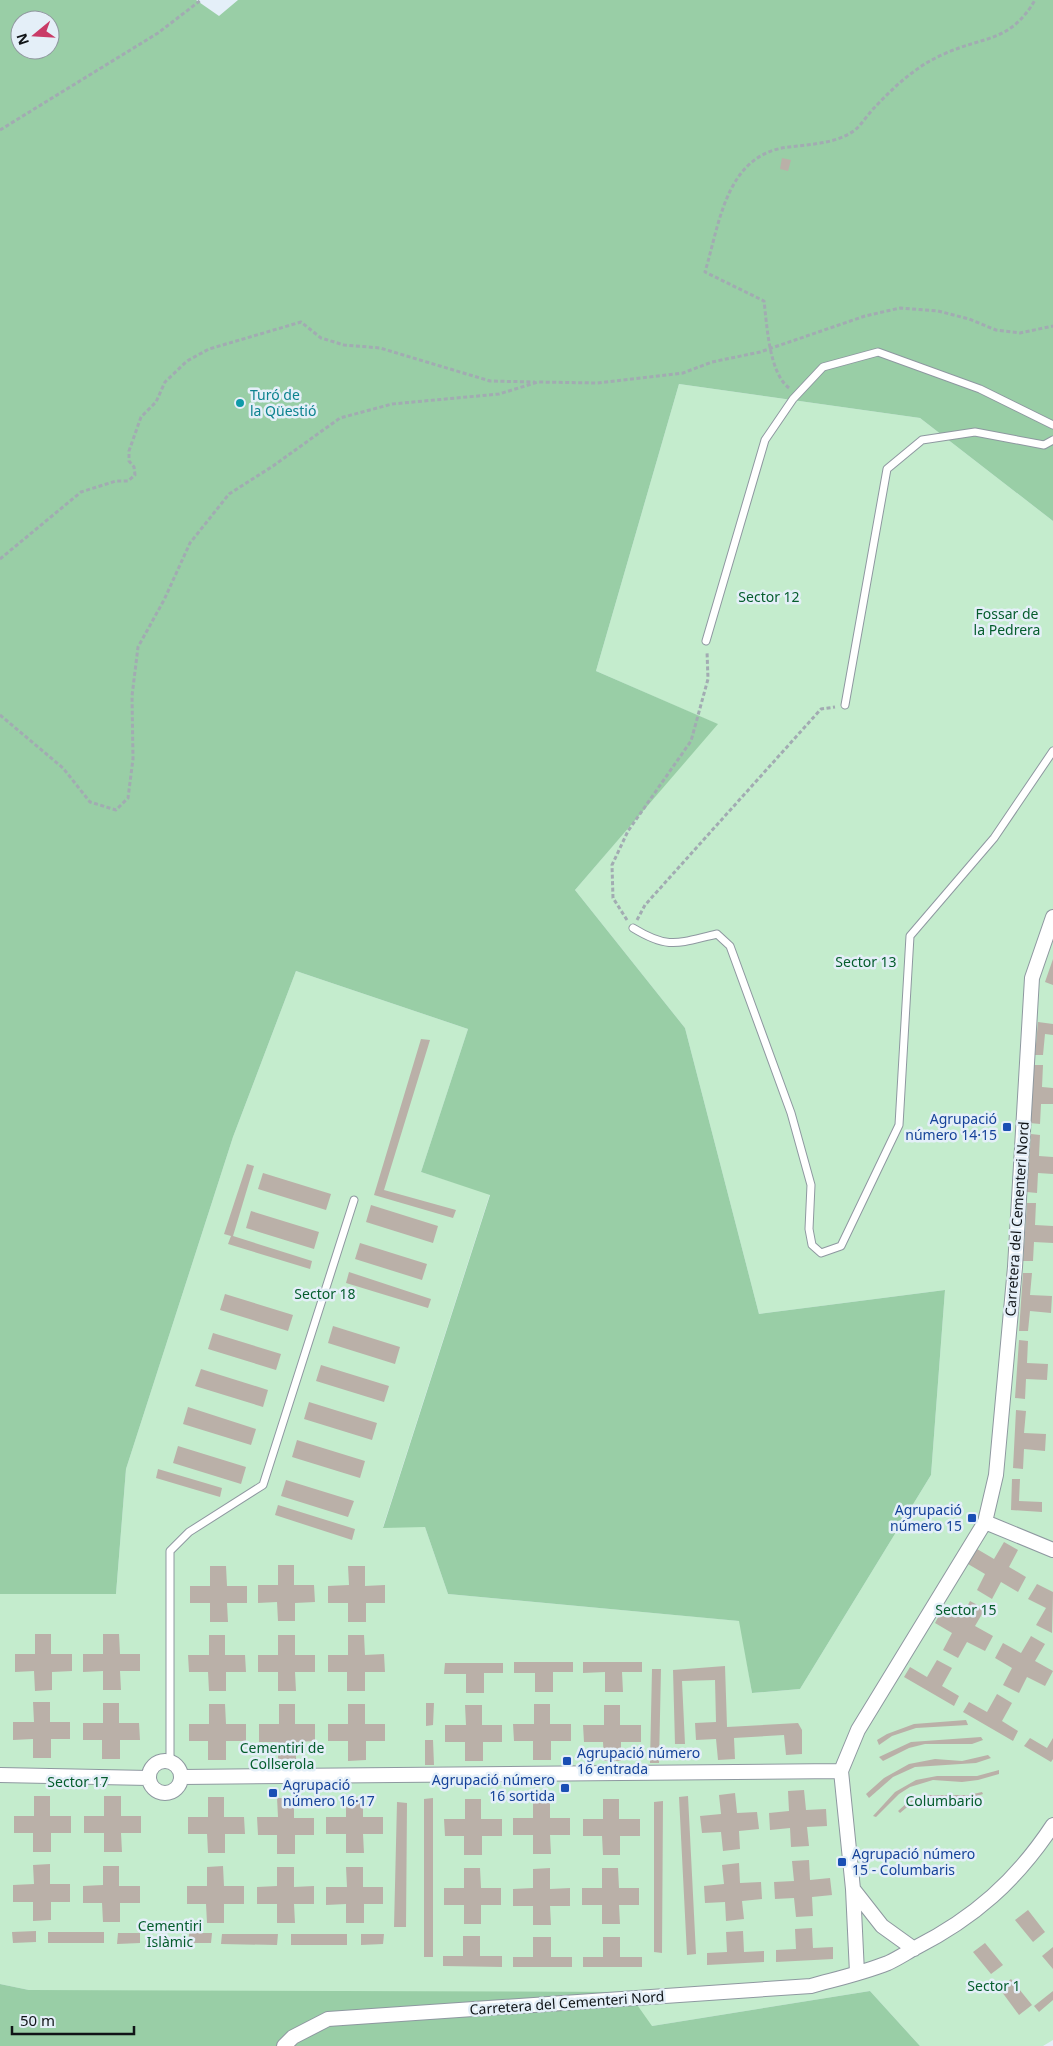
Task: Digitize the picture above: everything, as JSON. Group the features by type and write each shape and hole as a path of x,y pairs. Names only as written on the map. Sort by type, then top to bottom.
{"street":[{"name":"Carretera del Cementeri Nord","path":"857,1973 853,1889 841,1770 858,1730 985,1522 996,1474 1015,1267 1032,978 1053,917"},
{"path":"985,1522 1053,1550"},
{"path":"160,1762 170,1762 178,1767 182,1777 177,1789 166,1794 154,1790 149,1778 152,1768 160,1762"},
{"path":"182,1777 841,1770"},
{"path":"0,1775 149,1778"},
{"name":"Carretera del Cementeri Nord","path":"284,2046 294,2037 328,2019 810,1986 857,1973 888,1962 947,1932 998,1892 1018,1872 1053,1825"},
{"path":"853,1889 882,1926 914,1949"}],"lane":[{"path":"706,641 765,440 797,394 823,367 878,352 980,389 1053,425"},
{"path":"845,705 887,469 922,440 975,432 1044,445 1053,440"},
{"path":"633,928 653,940 672,944 717,934 730,946 791,1113 811,1185 809,1229 812,1246 822,1253 841,1246 899,1125 910,936 994,838 1053,751"},
{"path":"170,1762 170,1551 189,1532 264,1485 354,1200"}],"path":[{"path":"0,130 158,33 201,0"},
{"path":"797,394 784,384 770,349 764,301 705,272 723,206 732,185 744,170 762,153 834,140 854,130 897,84 916,69 944,54 1004,33 1018,24 1035,0"},
{"path":"0,559 81,492 116,481 128,480 135,475 129,451 141,417 156,402 165,382 187,362 209,349 301,322 321,338 344,344 380,348 490,381 597,383 683,374 712,362 760,352 821,329 900,308 938,311 969,319 996,330 1020,333 1053,326"},
{"path":"0,715 63,768 90,802 116,810 128,798 132,759 132,696 138,647 164,600 190,543 229,494 273,466 340,418 392,404 499,394 538,382"},
{"path":"706,641 708,679 690,741 628,831 612,865 613,898 633,928 645,905 821,709 845,705"}],"green space":[{"path":"0,0 196,0 219,16 238,0 1053,0 1053,521 920,418 679,384 596,671 718,724 575,890 685,1028 759,1314 945,1290 931,1475 800,1689 752,1693 739,1621 448,1594 425,1527 383,1528 490,1195 421,1172 468,1029 296,971 233,1137 126,1469 116,1594 0,1594"},
{"name":"Cementiri de Collserola","path":"679,384 920,418 1053,521 1053,2040 1043,2046 920,2046 870,1991 652,2026 29,1990 0,1984 0,1594 116,1594 126,1469 233,1137 296,971 468,1029 421,1172 490,1194 383,1527 425,1527 448,1594 740,1621 752,1693 800,1689 931,1475 945,1290 759,1314 685,1028 575,890 717,724 596,671"},
{"path":"0,1984 29,1990 628,1992 652,2026 870,1991 920,2046 0,2046"}],"building":[{"path":"782,158 791,160 788,171 780,169"},
{"path":"1053,959 1053,985 1045,982"},
{"path":"1038,1022 1053,1024 1053,1035 1045,1034 1043,1055 1035,1055"},
{"path":"421,1039 430,1040 384,1190 456,1210 453,1218 374,1195"},
{"path":"1034,1065 1043,1065 1042,1087 1053,1088 1053,1104 1041,1104 1040,1124 1030,1123"},
{"path":"1031,1134 1040,1135 1039,1156 1053,1157 1053,1174 1038,1173 1037,1193 1027,1192"},
{"path":"247,1164 254,1166 233,1236 312,1261 310,1269 228,1244 231,1236 224,1234"},
{"path":"263,1173 331,1194 326,1210 258,1189"},
{"path":"1027,1203 1036,1203 1035,1225 1053,1226 1053,1243 1034,1242 1033,1261 1023,1261"},
{"path":"371,1205 438,1226 433,1243 366,1222"},
{"path":"251,1211 319,1232 314,1249 246,1228"},
{"path":"360,1243 427,1264 422,1280 355,1259"},
{"path":"349,1272 431,1299 428,1308 346,1283"},
{"path":"1023,1273 1032,1273 1030,1295 1052,1296 1051,1313 1030,1311 1028,1331 1019,1331"},
{"path":"225,1294 293,1315 288,1331 220,1310"},
{"path":"333,1326 400,1347 395,1364 328,1343"},
{"path":"213,1333 281,1354 276,1370 208,1349"},
{"path":"1019,1340 1028,1341 1027,1363 1048,1364 1047,1380 1026,1379 1025,1399 1015,1398"},
{"path":"321,1365 389,1386 384,1402 316,1381"},
{"path":"201,1369 268,1390 263,1407 195,1386"},
{"path":"309,1402 377,1423 372,1440 304,1419"},
{"path":"188,1407 256,1429 251,1445 183,1424"},
{"path":"1016,1410 1026,1411 1024,1433 1046,1434 1045,1451 1024,1449 1023,1469 1013,1468"},
{"path":"297,1440 365,1461 360,1478 292,1457"},
{"path":"178,1446 246,1467 241,1484 173,1463"},
{"path":"158,1469 222,1488 220,1497 156,1478"},
{"path":"1012,1479 1020,1479 1019,1501 1042,1502 1042,1512 1011,1510"},
{"path":"286,1480 354,1501 348,1517 281,1496"},
{"path":"278,1505 355,1529 352,1540 275,1515"},
{"path":"1004,1542 1018,1550 1009,1567 1026,1577 1018,1592 1001,1582 992,1599 977,1590 985,1574 968,1564 977,1549 994,1559"},
{"path":"278,1565 294,1565 294,1585 314,1585 315,1602 295,1603 295,1621 278,1621 277,1602 258,1603 258,1585 278,1585"},
{"path":"210,1566 226,1566 227,1586 247,1586 247,1603 227,1603 228,1622 210,1622 210,1603 190,1603 190,1586 210,1586"},
{"path":"348,1566 365,1566 365,1586 385,1585 385,1603 366,1603 366,1622 348,1622 348,1603 328,1603 328,1586 349,1585"},
{"path":"1037,1584 1053,1592 1052,1633 1036,1625 1046,1608 1028,1599"},
{"path":"970,1601 985,1609 975,1626 993,1636 985,1651 967,1642 958,1658 943,1650 952,1633 935,1623 943,1608 961,1618"},
{"path":"35,1634 51,1634 51,1654 72,1654 72,1671 52,1672 52,1690 35,1691 34,1671 15,1672 15,1654 35,1654"},
{"path":"103,1634 119,1634 120,1654 140,1654 140,1671 120,1671 121,1690 103,1690 103,1671 83,1672 83,1654 103,1654"},
{"path":"209,1635 225,1635 225,1655 245,1655 246,1672 226,1672 226,1691 209,1691 208,1672 189,1672 188,1655 209,1655"},
{"path":"278,1635 295,1635 295,1655 315,1655 315,1672 295,1672 296,1691 278,1691 278,1672 258,1672 258,1655 278,1655"},
{"path":"348,1635 364,1635 365,1655 384,1654 385,1672 365,1672 365,1691 347,1691 347,1672 328,1672 328,1655 348,1655"},
{"path":"1031,1636 1045,1644 1035,1661 1053,1671 1045,1686 1027,1677 1019,1693 1003,1685 1012,1668 995,1658 1003,1643 1021,1653"},
{"path":"937,1660 952,1668 942,1686 959,1696 954,1706 904,1677 910,1667 927,1677"},
{"path":"514,1662 573,1662 573,1672 553,1672 553,1692 535,1692 535,1673 514,1673"},
{"path":"583,1662 642,1662 642,1672 622,1672 623,1692 605,1692 605,1672 583,1673"},
{"path":"445,1663 503,1663 503,1673 484,1673 484,1693 466,1693 466,1674 444,1674"},
{"path":"725,1666 727,1727 798,1723 802,1730 802,1754 786,1755 784,1735 734,1738 735,1759 718,1760 716,1739 696,1740 695,1723 716,1722 715,1680 682,1681 685,1744 675,1744 673,1670"},
{"path":"652,1669 661,1669 659,1763 650,1763"},
{"path":"997,1694 1012,1703 1002,1721 1018,1731 1013,1741 963,1712 969,1702 987,1712"},
{"path":"33,1702 50,1702 50,1722 70,1722 70,1739 51,1739 51,1758 33,1758 33,1739 13,1740 13,1722 34,1722"},
{"path":"103,1703 119,1703 119,1723 139,1723 140,1740 120,1740 120,1759 102,1759 102,1740 83,1740 83,1723 103,1723"},
{"path":"426,1703 434,1703 433,1725 426,1726"},
{"path":"209,1704 225,1704 226,1724 246,1724 246,1741 226,1741 226,1760 208,1760 208,1741 189,1741 189,1724 209,1724"},
{"path":"279,1704 295,1704 295,1724 315,1724 315,1741 296,1742 296,1760 278,1761 278,1742 259,1742 259,1724 279,1724"},
{"path":"348,1704 365,1704 365,1724 385,1724 385,1741 366,1741 366,1760 348,1761 348,1741 328,1741 328,1724 348,1724"},
{"path":"534,1704 550,1704 550,1724 571,1724 571,1741 551,1741 551,1760 533,1760 533,1741 514,1741 513,1724 534,1724"},
{"path":"465,1705 482,1705 482,1725 502,1725 502,1742 483,1742 483,1761 465,1761 465,1742 445,1742 445,1725 466,1725"},
{"path":"604,1705 620,1705 620,1725 641,1725 641,1742 621,1742 621,1761 604,1761 603,1742 584,1742 583,1725 604,1725"},
{"path":"966,1720 968,1725 916,1728 892,1736 879,1745 877,1740 887,1734 914,1724"},
{"path":"981,1737 983,1740 972,1744 925,1744 909,1748 883,1761 879,1757 911,1742"},
{"path":"1030,1738 1047,1748 1053,1738 1053,1759 1051,1762 1024,1746"},
{"path":"425,1740 433,1740 434,1765 425,1765"},
{"path":"988,1755 991,1758 976,1763 915,1767 893,1777 869,1798 866,1794 884,1778 909,1764 935,1759 962,1761"},
{"path":"999,1770 999,1774 978,1780 962,1782 933,1780 910,1787 899,1794 876,1817 873,1816 895,1792 916,1780 937,1776 977,1776"},
{"path":"804,1790 806,1810 826,1809 827,1826 807,1827 809,1846 791,1847 790,1828 770,1830 769,1813 789,1811 788,1791"},
{"path":"982,1792 983,1794 971,1798 924,1798 912,1803 900,1813 898,1811 908,1802 925,1795 969,1795"},
{"path":"735,1793 737,1813 757,1812 759,1829 739,1831 740,1849 723,1851 721,1832 702,1833 700,1816 721,1814 719,1795"},
{"path":"34,1796 50,1796 50,1816 71,1816 71,1833 51,1833 51,1852 33,1852 33,1833 14,1833 14,1816 34,1816"},
{"path":"104,1796 121,1796 121,1816 141,1816 141,1833 121,1833 122,1852 104,1852 104,1833 84,1833 84,1816 104,1816"},
{"path":"688,1796 696,1954 687,1955 679,1797"},
{"path":"208,1797 224,1797 224,1817 244,1817 245,1834 225,1834 225,1853 208,1853 207,1834 188,1834 188,1817 208,1817"},
{"path":"346,1797 363,1797 363,1817 383,1817 383,1834 363,1834 364,1853 346,1853 346,1834 326,1834 326,1817 346,1817"},
{"path":"277,1798 294,1798 294,1818 314,1818 314,1835 295,1835 295,1854 277,1854 277,1835 258,1835 257,1817 278,1817"},
{"path":"433,1798 433,1957 424,1957 424,1799"},
{"path":"533,1798 550,1798 550,1818 570,1818 570,1835 550,1835 551,1854 533,1854 533,1835 513,1835 513,1818 533,1818"},
{"path":"465,1799 481,1799 481,1819 502,1819 502,1836 482,1836 482,1855 464,1855 464,1836 445,1836 444,1819 465,1819"},
{"path":"603,1799 619,1799 619,1819 640,1819 640,1836 620,1836 620,1855 603,1855 602,1836 583,1836 583,1819 603,1819"},
{"path":"663,1801 662,1953 654,1952 654,1802"},
{"path":"397,1802 407,1803 406,1927 394,1927"},
{"path":"809,1860 810,1880 830,1878 832,1895 812,1897 813,1916 796,1917 794,1898 775,1899 774,1882 794,1881 792,1861"},
{"path":"739,1863 740,1883 761,1882 762,1899 742,1901 744,1919 726,1921 725,1902 705,1903 704,1886 724,1884 722,1865"},
{"path":"50,1864 50,1884 70,1884 70,1902 51,1902 51,1920 33,1921 33,1902 13,1902 13,1885 34,1884 33,1865"},
{"path":"103,1866 119,1866 119,1886 140,1886 140,1903 120,1903 120,1922 103,1922 102,1903 83,1903 83,1886 103,1885"},
{"path":"223,1866 224,1886 244,1886 244,1904 224,1904 224,1923 207,1923 206,1904 187,1904 187,1886 207,1886 207,1867"},
{"path":"277,1867 294,1867 294,1887 314,1886 314,1904 294,1904 295,1923 277,1923 277,1904 257,1904 257,1887 277,1886"},
{"path":"346,1867 363,1867 363,1887 383,1887 383,1904 364,1904 364,1923 346,1923 346,1904 326,1905 326,1887 347,1887"},
{"path":"464,1868 480,1868 481,1888 501,1888 501,1905 481,1905 481,1924 464,1924 464,1905 444,1905 444,1888 464,1888"},
{"path":"550,1868 550,1889 570,1888 570,1906 550,1906 551,1925 533,1925 533,1906 513,1906 513,1889 533,1888 533,1869"},
{"path":"602,1868 618,1868 619,1888 639,1888 639,1905 619,1905 620,1924 602,1924 602,1905 582,1905 582,1888 602,1888"},
{"path":"1028,1910 1045,1932 1033,1942 1015,1920"},
{"path":"812,1928 813,1948 833,1947 833,1959 776,1962 776,1950 796,1949 795,1929"},
{"path":"36,1931 36,1942 13,1943 12,1932"},
{"path":"743,1931 744,1952 764,1951 764,1962 707,1965 707,1953 727,1952 726,1932"},
{"path":"48,1932 104,1932 104,1943 48,1943"},
{"path":"118,1933 140,1933 140,1943 117,1944"},
{"path":"189,1933 212,1933 211,1943 189,1943"},
{"path":"222,1934 278,1934 277,1945 221,1944"},
{"path":"291,1934 347,1934 347,1945 291,1945"},
{"path":"361,1934 384,1934 383,1944 361,1945"},
{"path":"463,1936 480,1936 480,1956 502,1956 502,1967 443,1966 443,1956 463,1956"},
{"path":"533,1937 551,1937 551,1957 572,1957 572,1967 513,1967 513,1957 533,1957"},
{"path":"603,1937 620,1937 620,1957 642,1957 642,1967 583,1967 583,1957 603,1957"},
{"path":"985,1943 1003,1965 991,1974 973,1952"},
{"path":"1053,1947 1053,1969 1042,1956"},
{"path":"1011,1979 1032,2005 1019,2015 999,1988"},
{"path":"1053,1991 1053,2000 1039,2012 1034,2006"}],"place":[{"name":"Turó de la Qüestió","path":"240,403"},
{"name":"Agrupació número 14·15","path":"1007,1127"},
{"name":"Agrupació número 15","path":"972,1518"},
{"name":"Agrupació número 16 entrada","path":"567,1761"},
{"name":"Agrupació número 16 sortida","path":"565,1788"},
{"name":"Agrupació número 16·17","path":"273,1793"},
{"name":"Agrupació número 15 - Columbaris","path":"842,1862"}],"park label":[{"name":"Sector 12","path":"769,597"},
{"name":"Fossar de la Pedrera","path":"1007,622"},
{"name":"Sector 13","path":"866,962"},
{"name":"Sector 18","path":"325,1294"},
{"name":"Sector 15","path":"966,1610"},
{"name":"Sector 17","path":"78,1782"},
{"name":"Columbario","path":"944,1801"},
{"name":"Cementiri Islàmic","path":"170,1934"},
{"name":"Sector 1","path":"994,1986"}]}
